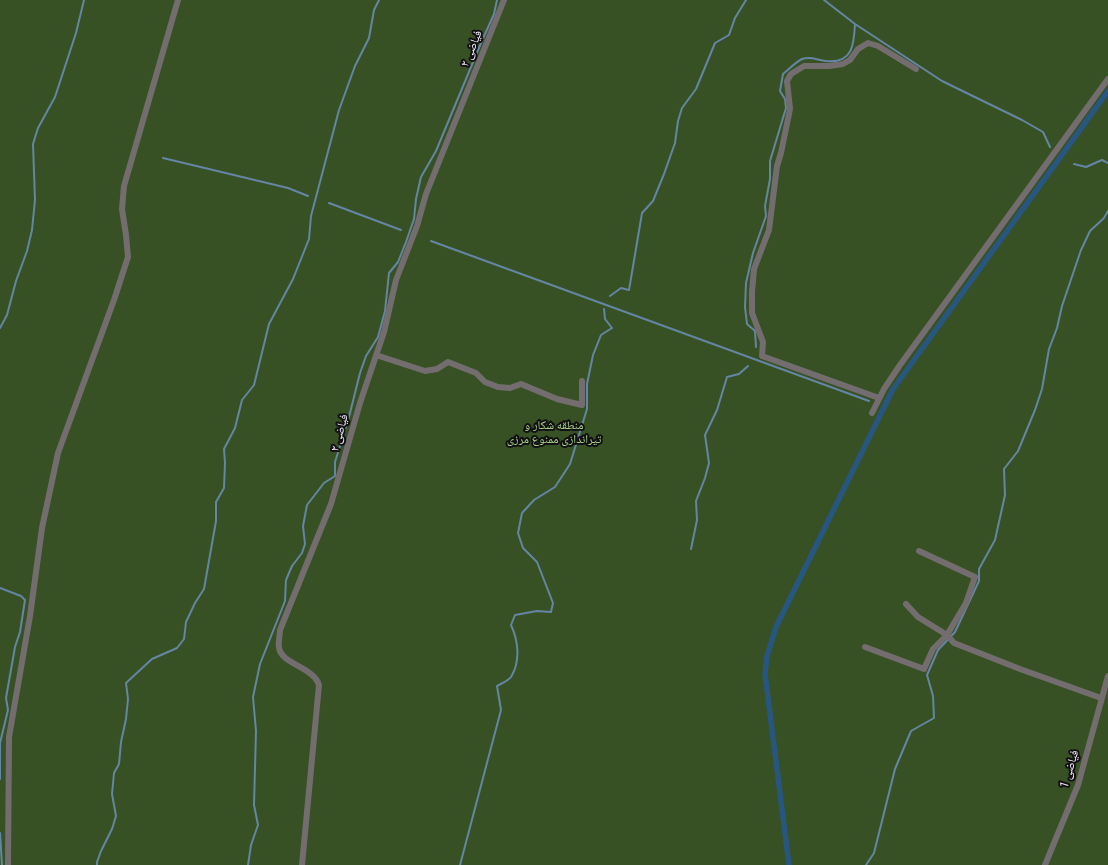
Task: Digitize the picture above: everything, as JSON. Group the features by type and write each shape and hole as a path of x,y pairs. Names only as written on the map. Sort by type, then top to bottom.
{"street":[{"path":"8,865 9,737 30,616 42,528 58,453 128,257 122,209 124,186 178,0"},
{"name":"فیاضی ۲","path":"302,865 319,685 314,676 285,658 279,648 280,630 331,504 360,403 391,306 396,280 417,226 426,194 504,0"},
{"path":"879,398 762,356 763,342 752,313 754,268 769,230 777,166 782,153 790,109 786,81 791,74 804,66 843,64 850,60 858,49 868,43 878,46 916,69"},
{"path":"872,413 879,398 900,365 1108,79"},
{"path":"376,355 425,371 437,369 448,362 476,373 485,382 498,387 510,388 521,384 557,399 582,405 582,381"},
{"path":"865,647 924,668 934,649 949,637 966,603 975,577 919,551"},
{"path":"906,604 918,617 949,637 954,643 1101,698"},
{"name":"فیاضی 1","path":"1045,865 1078,786 1108,676"}],"green space":[{"name":"منطقه شکار و تیراندازی ممنوع مرزی","path":"0,0 1108,0 1108,865 0,865"}],"waterway":[{"path":"0,328 7,315 32,230 35,200 33,144 38,128 55,97 76,33 84,0"},
{"path":"97,865 116,816 112,794 114,773 119,764 126,719 128,699 126,683 152,659 177,648 184,639 186,622 204,589 216,521 216,502 224,488 224,449 235,428 242,400 254,385 269,324 293,279 309,239 311,216 339,110 355,66 369,38 374,10 379,0"},
{"path":"248,865 251,845 258,825 254,805 256,731 253,697 260,664 285,601 286,580 292,566 302,553 305,544 303,526 307,505 324,483 335,476 335,462 360,373 366,356 378,337 385,311 389,273 398,262 414,219 421,177 436,151 494,14 497,0"},
{"path":"610,296 621,288 629,290 642,213 653,201 664,174 675,143 682,108 696,89 715,43 729,35 735,18 746,0"},
{"path":"824,0 855,24 942,81 1043,132 1050,147"},
{"path":"756,347 755,331 747,324 745,307 746,283 753,253 766,216 765,206 770,179 770,161 786,108 785,99 780,91 783,74 805,58 835,61 847,56 853,45 855,24"},
{"path":"789,865 765,674 767,656 776,627 893,389 1108,91"},
{"path":"163,158 288,188 308,196"},
{"path":"1074,164 1086,167 1102,160 1108,163"},
{"path":"329,203 401,230"},
{"path":"866,865 874,853 895,769 911,731 934,718 933,696 927,675 938,650 955,632 979,581 979,569 995,540 1005,495 1004,469 1018,451 1035,410 1042,389 1049,349 1081,250 1090,231 1104,218 1108,211"},
{"path":"431,241 869,401"},
{"path":"460,865 501,710 497,686 511,677 516,664 517,644 511,625 515,615 537,611 551,612 553,603 537,562 523,548 518,533 522,513 534,500 555,487 570,464 587,409 587,384 593,355 601,335 612,328 605,319 604,309"},
{"path":"691,549 697,520 696,501 709,463 705,435 717,410 727,377 739,374 748,366"},
{"path":"0,588 21,596 25,600 6,698 8,710 0,743 0,779"},
{"path":"0,833 2,865"}]}
